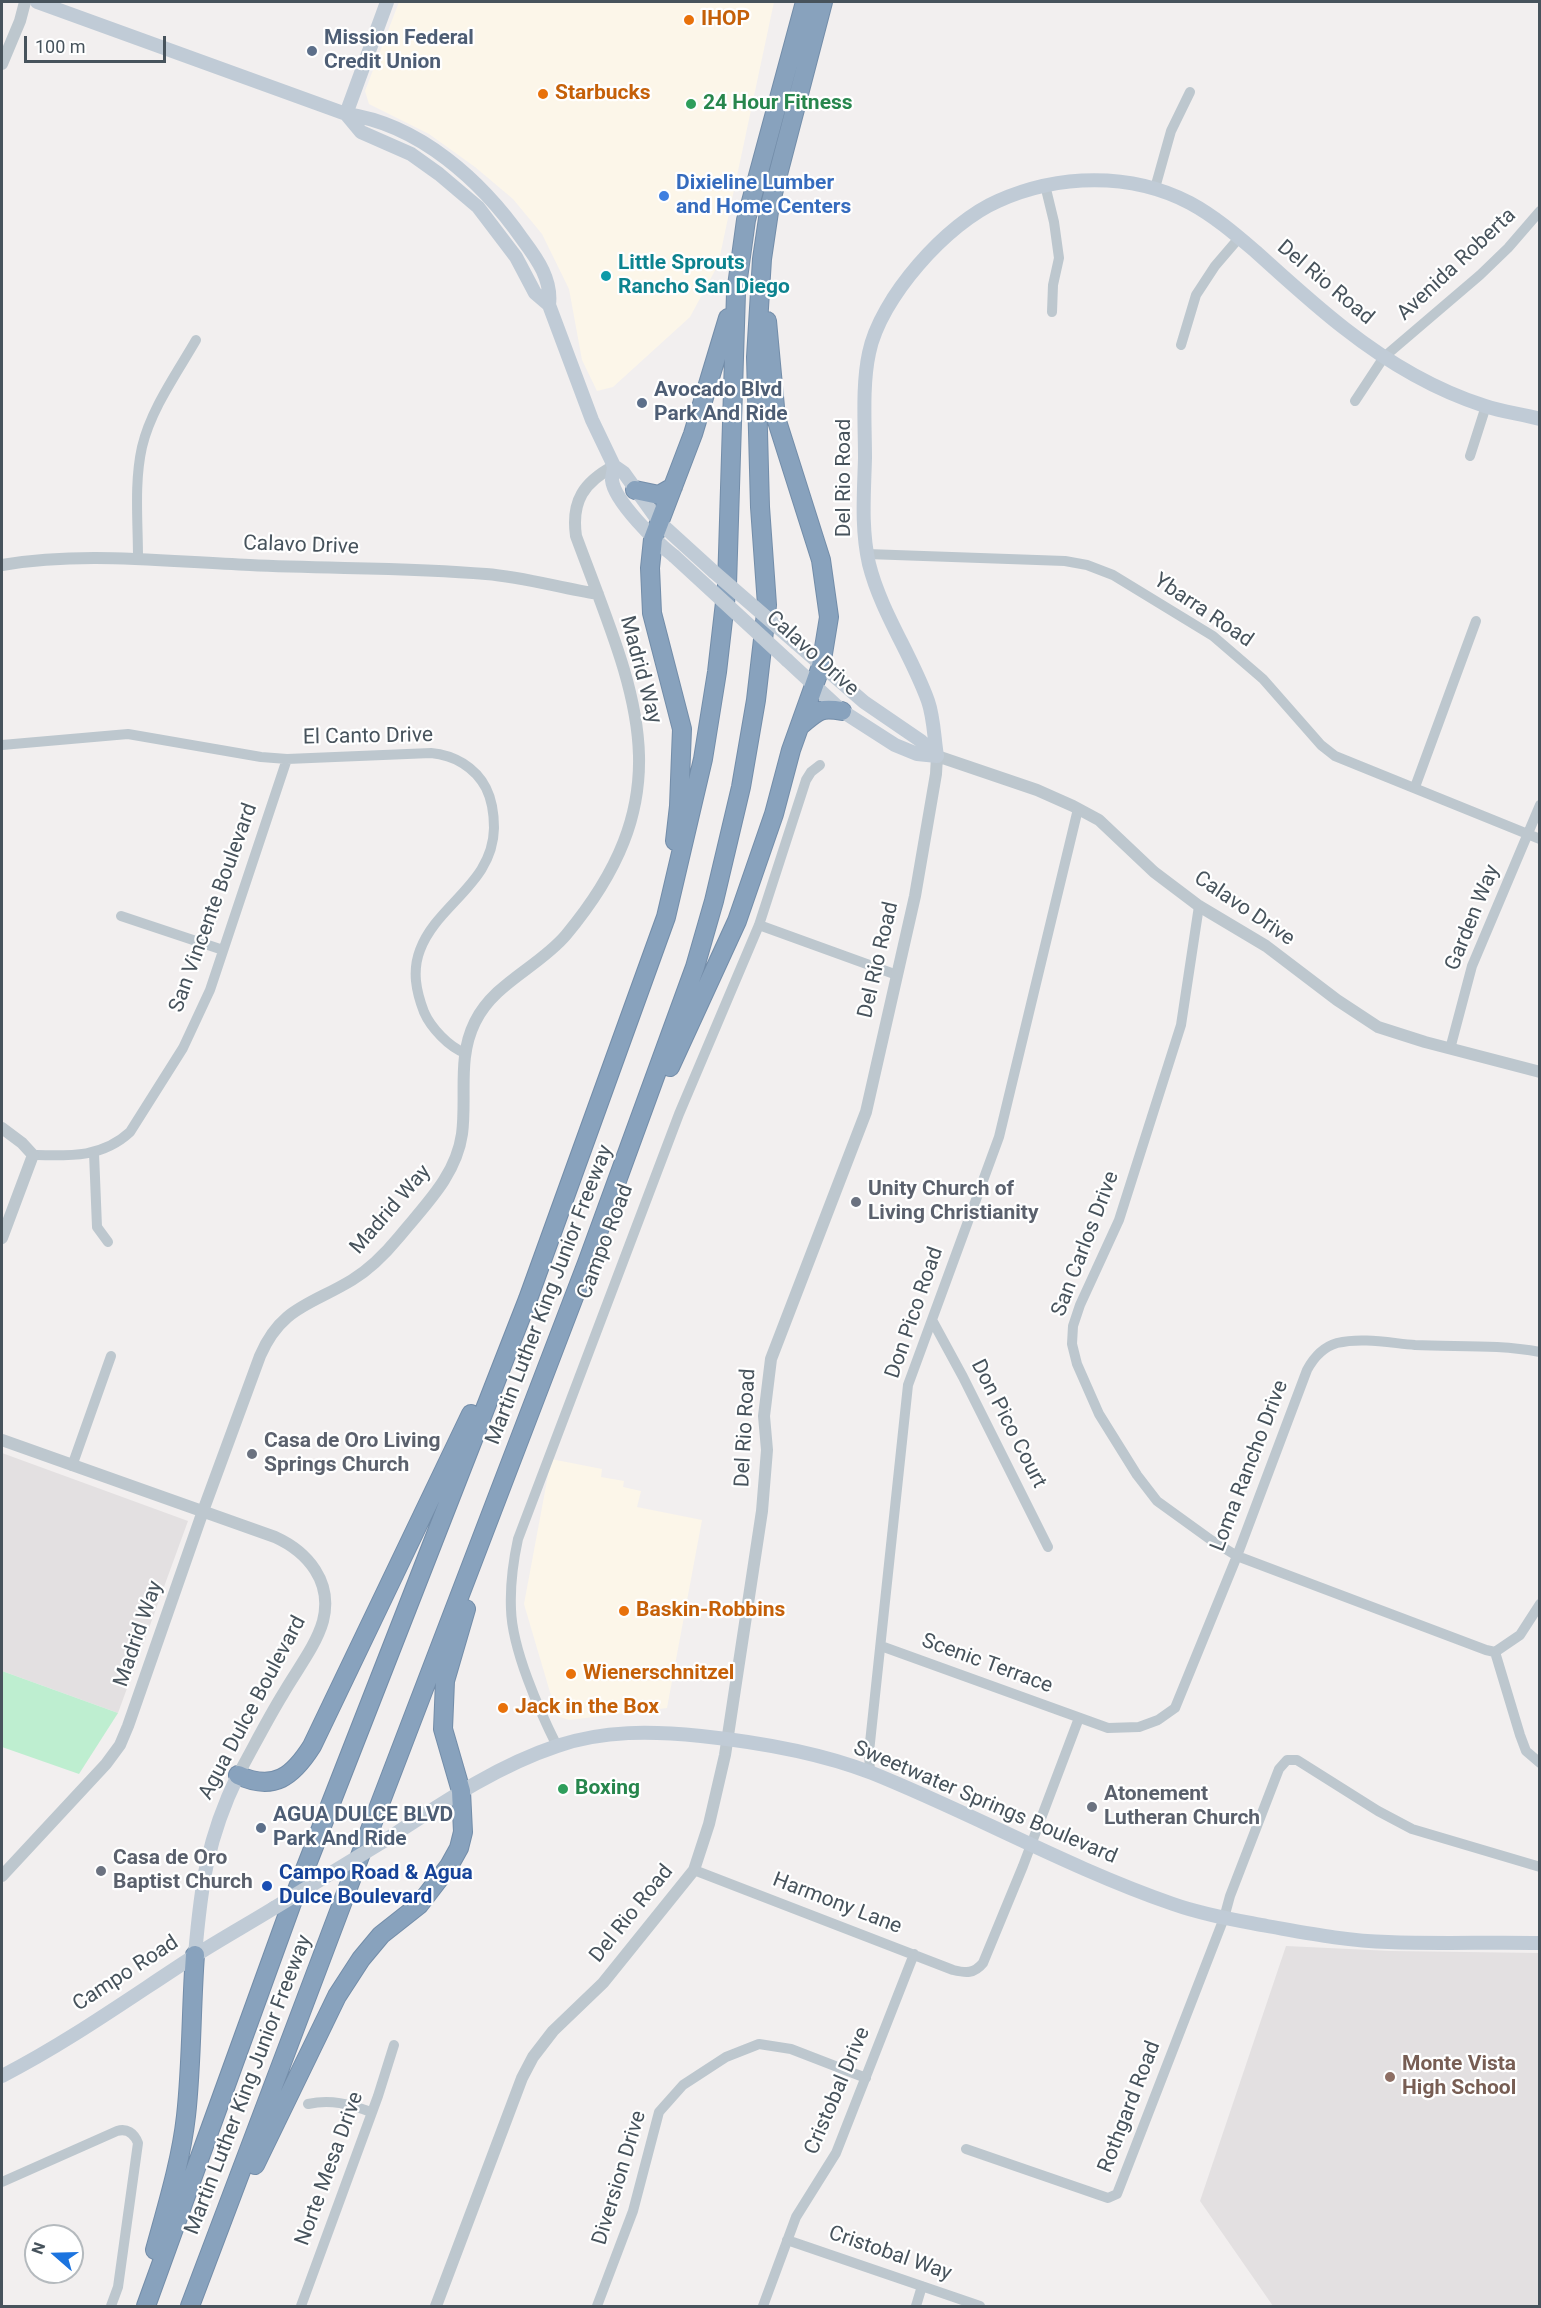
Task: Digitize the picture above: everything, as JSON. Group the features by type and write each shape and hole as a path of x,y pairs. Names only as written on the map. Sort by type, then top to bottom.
{"highway":[{"path":"666,917 679,806 682,729 652,613 650,568 656,531 693,434 736,293 746,220 806,2"},
{"path":"639,1124 670,1067 730,939 774,814 800,726 821,666 829,617 821,560 777,418 762,259 770,205 823,2"},
{"name":"Martin Luther King Junior Freeway","path":"190,2307 639,1124 695,967 714,901 741,787 756,700 767,605 760,507 756,357 762,259"},
{"name":"Martin Luther King Junior Freeway","path":"146,2307 293,1900 528,1299 666,917 703,759 723,617 736,293"},
{"path":"635,490 659,495 673,487"},
{"path":"800,726 816,712 826,708 842,711"},
{"path":"238,1775 262,1783 275,1781 292,1772 312,1746 528,1299"},
{"path":"227,2209 249,2177 337,1995 361,1959 381,1935 418,1905 459,1848 463,1832 461,1791 443,1729 445,1681 501,1501 549,1364"},
{"path":"139,2307 168,2200 186,2119 191,2069 195,1955"}],"main road":[{"path":"37,2 345,114 366,116 403,132 453,164 507,217 537,262 551,289 549,305 592,420 615,466 624,473 635,490 656,531"},
{"path":"345,114 387,2"},
{"path":"345,114 361,132 411,154 478,207 516,257 535,293 549,305"},
{"path":"426,165 437,165 473,192 490,198"},
{"name":"Del Rio Road","path":"937,756 929,704 875,583 867,554 864,513 867,364 871,343 879,322 892,300 955,227 994,202 1045,185 1065,182 1095,180 1125,182 1155,188 1203,210 1330,316 1384,357 1425,380 1486,406 1539,419"},
{"path":"491,224 502,228 523,257 528,261 537,262"},
{"path":"615,466 612,480 615,491 656,531"},
{"name":"Calavo Drive","path":"656,531 681,543 864,702 921,741 937,756"},
{"name":"Calavo Drive","path":"656,531 674,556 842,711 895,745 917,754 937,756"},
{"name":"Sweetwater Springs Boulevard","path":"274,1908 461,1791 503,1769 557,1746 617,1732 662,1732 727,1739 800,1751 870,1773 1085,1870 1174,1905 1224,1918 1332,1937 1386,1942 1539,1943"},
{"name":"Agua Dulce Boulevard","path":"195,1955 205,1868 222,1811 238,1775"},
{"name":"Campo Road","path":"2,2076 95,2023 195,1955 274,1908"}],"street":[{"path":"2,64 20,21 25,2"},
{"path":"1155,188 1171,131 1190,92"},
{"path":"1045,185 1054,222 1059,258 1053,285 1052,312"},
{"name":"Avenida Roberta","path":"1355,401 1384,357 1474,281 1508,248 1539,212"},
{"path":"1181,345 1196,294 1215,266 1239,238"},
{"path":"138,558 138,475 142,445 156,410 196,340"},
{"path":"1470,456 1486,406"},
{"name":"Madrid Way","path":"2,1876 106,1764 120,1745 203,1511 260,1356 271,1334 290,1313 354,1279 375,1264 439,1189 458,1153 462,1131 465,1053 475,1022 486,1004 500,990 553,950 597,896 614,866 633,819 639,780 640,744 618,651 576,536 576,512 581,496 590,482 596,476 615,466"},
{"name":"Ybarra Road","path":"867,554 1065,561 1087,565 1113,575 1213,636 1245,662 1263,679 1321,746 1335,756 1534,836"},
{"name":"Calavo Drive","path":"2,565 74,557 138,558 250,566 486,574 598,594"},
{"path":"1414,787 1476,621"},
{"name":"El Canto Drive","path":"2,745 128,734 261,757 287,759 438,754 454,758 468,766 484,784 491,801 494,820 493,840 478,876 428,934 419,950 415,968 418,996 426,1018 456,1049 465,1053"},
{"name":"Calavo Drive","path":"937,756 1037,790 1099,820 1154,872 1199,906 1266,946 1337,1000 1378,1027 1396,1034 1539,1072"},
{"name":"Del Rio Road","path":"436,2307 522,2078 533,2057 553,2031 603,1983 694,1870 709,1824 727,1739 762,1511 767,1450 764,1416 771,1359 866,1112 915,896 936,774 937,756"},
{"name":"San Vincente Boulevard","path":"33,1155 78,1156 94,1153 119,1142 130,1132 192,1031 210,990 287,759"},
{"name":"Campo Road","path":"557,1746 545,1722 517,1646 511,1610 513,1560 518,1539 678,1114 759,925 806,780 811,772 820,765"},
{"name":"Garden Way","path":"1450,1049 1480,943 1534,836 1539,805"},
{"name":"Don Pico Road","path":"870,1773 869,1752 908,1385 999,1137 1078,809"},
{"name":"San Carlos Drive","path":"1199,906 1181,1025 1119,1220 1080,1305 1073,1326 1072,1344 1077,1364 1099,1414 1137,1475 1157,1501 1211,1540 1237,1556 1474,1647 1495,1652"},
{"path":"121,916 223,950"},
{"path":"759,925 897,975"},
{"path":"2,1128 22,1143 33,1155 2,1238"},
{"path":"94,1153 97,1227 108,1242"},
{"name":"Don Pico Court","path":"932,1320 1048,1546"},
{"name":"Loma Rancho Drive","path":"1079,1718 1108,1728 1129,1729 1149,1724 1174,1708 1237,1556 1307,1370 1323,1350 1334,1344 1354,1341 1510,1347 1539,1352"},
{"path":"72,1466 111,1356"},
{"name":"Agua Dulce Boulevard","path":"2,1440 275,1537 292,1546 311,1563 324,1592 325,1612 319,1631 238,1775"},
{"path":"1539,1604 1520,1635 1495,1652 1520,1736 1526,1751 1539,1763"},
{"name":"Scenic Terrace","path":"881,1646 1079,1718"},
{"path":"1031,1845 1079,1718"},
{"name":"Rothgard Road","path":"966,2150 1108,2198 1117,2194 1279,1769 1284,1762 1291,1759 1297,1760 1377,1811 1412,1829 1539,1867"},
{"name":"Harmony Lane","path":"694,1870 953,1970 967,1973 977,1970 983,1963 1031,1845"},
{"name":"Cristobal Drive","path":"762,2307 796,2217 836,2153 914,1954"},
{"name":"Diversion Drive","path":"597,2307 633,2211 659,2112 683,2085 730,2055 759,2044 791,2049 866,2078"},
{"name":"Norte Mesa Drive","path":"301,2307 394,2045"},
{"path":"308,2104 325,2100 349,2104 371,2112"},
{"path":"2,2182 117,2131 128,2131 134,2136 138,2143 118,2287 111,2307"},
{"name":"Cristobal Way","path":"787,2240 980,2307"},
{"path":"916,2307 922,2286"}],"shaded area":[{"path":"399,2 774,2 718,265 690,317 613,387 597,391 582,360 569,289 542,234 513,199 475,167 429,134 369,104 365,91"},
{"path":"2,1453 188,1521 118,1713 2,1671"},
{"path":"551,1459 602,1469 601,1477 624,1481 623,1487 641,1491 637,1507 702,1520 667,1708 569,1720 557,1716 524,1604"},
{"name":"Monte Vista High School","path":"1286,1946 1391,1951 1539,1953 1539,2306 1273,2306 1200,2201"}],"green space":[{"path":"2,1671 118,1713 79,1774 2,1747"}],"place":[{"name":"IHOP","path":"689,20"},
{"name":"Mission Federal Credit Union","path":"312,51"},
{"name":"Starbucks","path":"543,94"},
{"name":"24 Hour Fitness","path":"691,104"},
{"name":"Dixieline Lumber and Home Centers","path":"664,196"},
{"name":"Little Sprouts Rancho San Diego","path":"606,276"},
{"name":"Avocado Blvd Park And Ride","path":"642,403"},
{"name":"Unity Church of Living Christianity","path":"856,1202"},
{"name":"Casa de Oro Living Springs Church","path":"252,1454"},
{"name":"Baskin-Robbins","path":"624,1611"},
{"name":"Wienerschnitzel","path":"571,1674"},
{"name":"Jack in the Box","path":"503,1708"},
{"name":"Boxing","path":"563,1789"},
{"name":"Atonement Lutheran Church","path":"1092,1807"},
{"name":"AGUA DULCE BLVD Park And Ride","path":"261,1828"},
{"name":"Casa de Oro Baptist Church","path":"101,1871"},
{"name":"Campo Road & Agua Dulce Boulevard","path":"267,1886"},
{"name":"Monte Vista High School","path":"1390,2077"}]}
